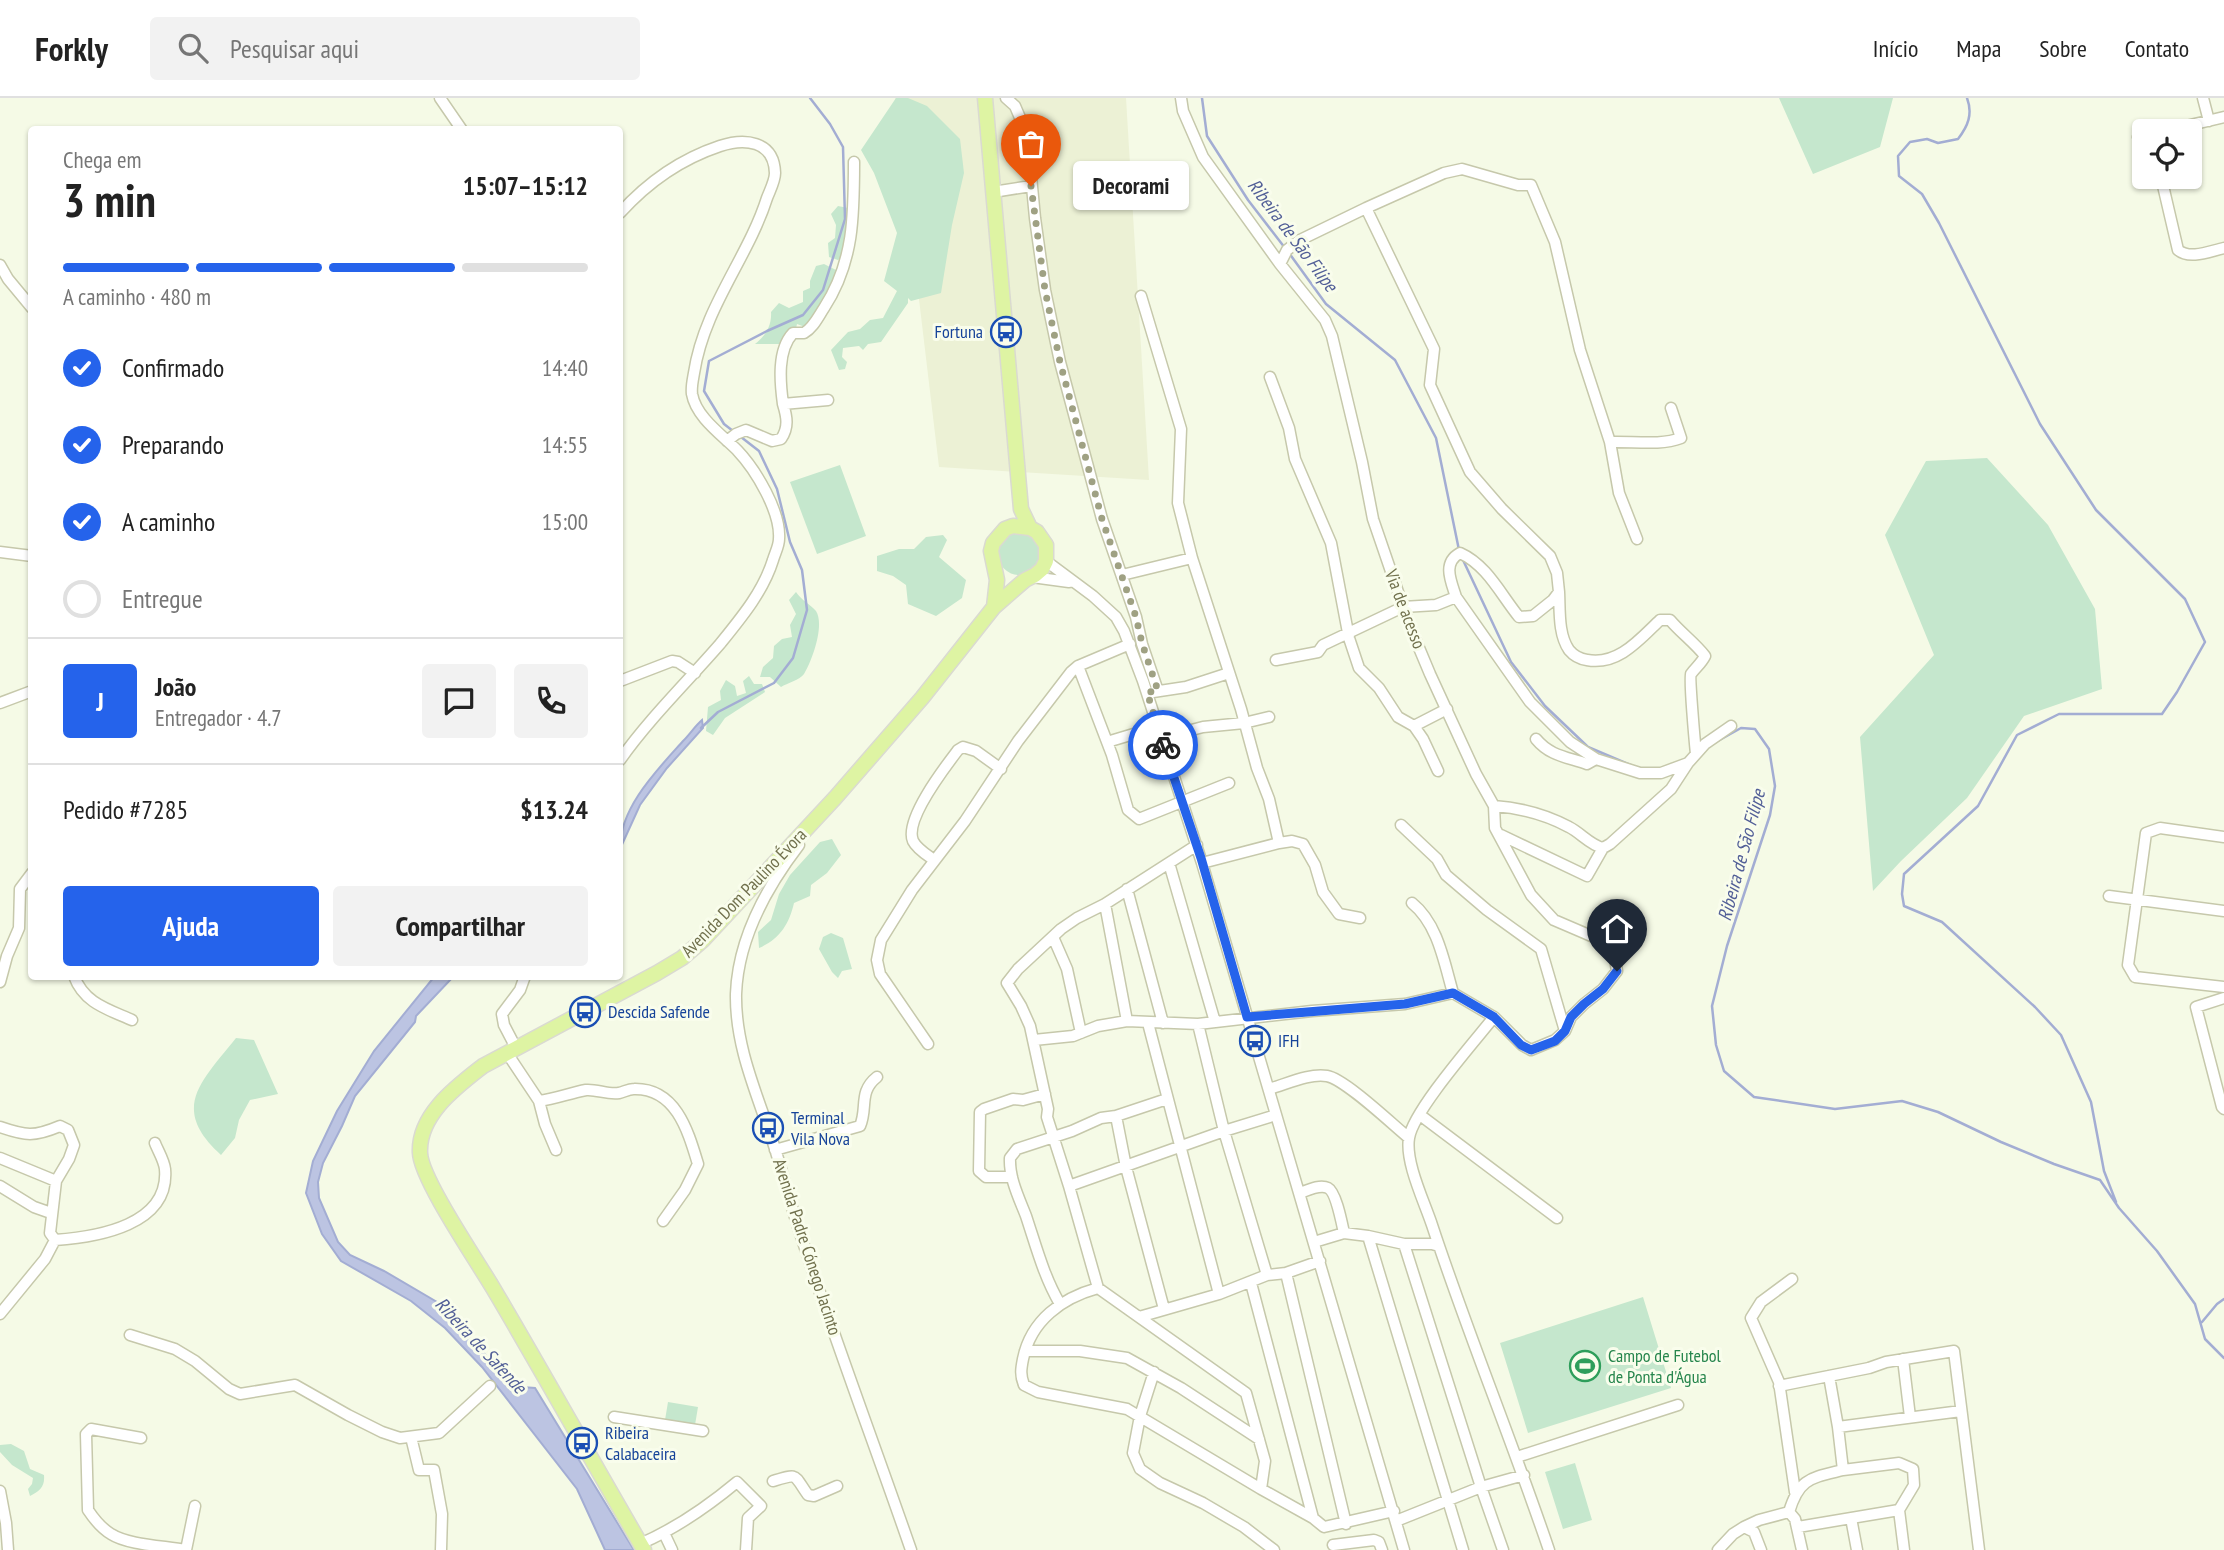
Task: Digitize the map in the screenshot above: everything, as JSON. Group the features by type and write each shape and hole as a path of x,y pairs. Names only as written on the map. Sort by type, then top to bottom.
{"main road":[{"path":"985,98 1021,509 1030,527 1042,538 1047,553 1042,569 1028,579 1010,579 1002,575 992,560 993,542 1005,529 1013,526 1030,527"},
{"path":"1013,526 1021,509"},
{"path":"994,607 996,568"},
{"name":"Avenida Dom Paulino Évora","path":"642,1547 442,1203 420,1155 421,1138 430,1116 483,1066 613,998 682,958 703,940 835,798 922,698 994,607 1028,579"}],"street":[{"path":"439,98 459,126"},
{"path":"1006,98 1015,106 1027,134 1045,290 1060,362 1102,519 1122,575 1152,692 1159,733 1197,845 1404,1550"},
{"name":"Via de acesso","path":"1181,98 1183,111 1203,157 1280,264 1325,320 1332,337 1373,519 1403,607 1476,774 1494,806 1495,828 1511,860 1531,895 1554,920 1603,941 1614,953 1617,971 1603,989 1571,1017 1565,1031 1555,1041 1531,1050 1521,1045 1494,1017 1453,993"},
{"path":"2203,98 2209,121"},
{"path":"2202,123 2224,117"},
{"path":"623,209 636,194 667,172 705,151 731,142 752,141 765,149 772,162 775,174 763,211 712,314 697,355 691,391 695,405 757,476 773,506 779,539 768,574 748,610 623,756"},
{"path":"727,441 746,430 772,441 781,439 786,431 787,416 780,383 782,355 789,336 793,333 804,333 811,328 833,294 844,266 851,240 854,162"},
{"path":"1280,264 1287,250 1300,240 1444,173 1462,169 1518,185 1531,185 1555,242 1580,350 1610,442 1619,493 1637,539"},
{"path":"993,192 1031,186"},
{"path":"2164,189 2178,250 2190,255 2224,248"},
{"path":"1366,208 1434,349 1430,385 1470,472 1549,556 1557,573 1561,628 1568,649 1576,657 1601,661 1619,656 1660,620 1670,620 1705,656 1692,672 1689,682 1694,709 1692,759"},
{"path":"0,265 28,302"},
{"path":"1141,296 1181,429 1178,503 1192,558 1275,821 1279,843"},
{"path":"1270,377 1289,428 1295,459 1331,543 1348,633 1359,668 1379,688 1398,717 1414,726 1438,771"},
{"path":"783,404 828,400"},
{"path":"1610,442 1678,440 1681,438 1671,408"},
{"path":"0,552 28,556"},
{"path":"1559,592 1533,616 1519,617 1472,558 1460,553 1453,557 1448,569 1456,597 1530,702 1570,742 1595,759 1640,772 1661,773 1692,759"},
{"path":"1122,575 1192,558"},
{"path":"1045,561 1093,596 1116,617 1152,692"},
{"path":"1028,579 1072,583"},
{"path":"1276,660 1318,652 1323,645 1403,607 1436,606 1456,597"},
{"path":"928,1044 880,974 877,960 881,940 934,860 965,821 1018,741 1061,684 1077,666 1130,644"},
{"path":"623,680 672,661 695,673"},
{"path":"1077,666 1107,742 1128,810 1133,815 1139,819 1229,783"},
{"path":"1152,692 1186,687 1228,673"},
{"path":"0,703 28,692"},
{"path":"1414,726 1447,709"},
{"path":"1107,742 1244,723 1269,717"},
{"path":"1500,835 1587,876 1603,848 1671,789 1705,744 1731,726"},
{"path":"1536,740 1545,750 1556,755 1587,764 1595,759"},
{"path":"934,860 915,845 911,833 919,807 958,750 963,747 970,748 1001,769"},
{"name":"Avenida Padre Cónego Jacinto","path":"835,798 777,873 748,933 738,968 736,994 739,1036 802,1240 911,1550"},
{"path":"1494,806 1542,813 1603,848"},
{"path":"1401,825 1437,859 1446,875 1487,910 1541,949 1565,1031"},
{"path":"2224,837 2160,828 2146,833 2129,965 2135,977 2224,987"},
{"path":"1202,863 1279,843 1292,841 1303,844 1315,865 1323,891 1339,914 1360,918"},
{"path":"1197,845 1105,904 1077,918 1053,937 1007,983 1021,1006 1034,1040 1048,1109 1047,1117 1098,1288 1246,1393 1265,1461 1261,1489"},
{"path":"1168,863 1215,1022"},
{"path":"1127,889 1163,1023"},
{"path":"0,982 19,928 26,891"},
{"path":"2109,896 2224,911"},
{"path":"1034,1040 1073,1036 1098,1026 1127,1021 1198,1024 1247,1017 1405,1004 1453,993 1434,932 1423,912 1412,903"},
{"path":"1105,904 1127,1021"},
{"path":"1053,937 1067,969 1081,1033"},
{"path":"76,980 82,993 93,1003 132,1020"},
{"path":"524,980 520,990 502,1014 504,1025 512,1051 539,1101 556,1150"},
{"path":"2191,983 2224,1109"},
{"path":"2196,1007 2224,998"},
{"path":"1494,1017 1446,1077 1420,1115 1409,1138 1409,1149 1439,1246 1549,1550"},
{"path":"1147,1023 1219,1294"},
{"path":"1198,1024 1224,1131 1267,1275"},
{"path":"1269,1089 1316,1076 1330,1076 1409,1138"},
{"path":"775,1150 860,1126 866,1090 869,1083 877,1077"},
{"path":"539,1101 590,1090 617,1094 631,1088 649,1090 665,1098 678,1111 689,1132 698,1164 685,1190 663,1221"},
{"path":"1012,1177 986,1177 979,1171 980,1112 1013,1099 1023,1100 1045,1094"},
{"path":"1059,1304 1041,1262 1012,1177 1010,1158 1017,1149 1053,1135 1167,1099"},
{"path":"1069,1186 1276,1115"},
{"path":"1420,1115 1557,1218"},
{"path":"1116,1116 1126,1167 1164,1309"},
{"path":"0,1127 30,1135 39,1135 60,1126 68,1130 74,1145 56,1181 50,1233 55,1240"},
{"path":"55,1240 109,1231 152,1210 161,1198 165,1167 155,1143"},
{"path":"0,1158 56,1181"},
{"path":"0,1186 34,1207 51,1213"},
{"path":"1300,1193 1328,1187 1333,1192 1344,1233"},
{"path":"1314,1242 1344,1233 1404,1244 1439,1246"},
{"path":"1368,1236 1463,1550"},
{"path":"0,1314 45,1259 55,1240"},
{"path":"1404,1244 1503,1550"},
{"path":"1139,1317 1219,1294 1267,1275 1286,1273 1320,1261"},
{"path":"1286,1273 1346,1524"},
{"path":"1789,1512 1795,1492 1779,1386 1751,1318 1761,1302 1792,1279"},
{"path":"1251,1283 1313,1518"},
{"path":"1098,1288 1079,1293 1046,1315 1029,1339 1025,1351 1020,1375 1024,1385 1029,1389 1128,1409 1313,1518 1324,1527 1334,1548 1374,1539 1379,1542 1382,1550"},
{"path":"131,1335 174,1349 240,1394 296,1385 382,1433 400,1438 439,1433 490,1386"},
{"path":"1025,1351 1080,1351 1127,1358 1154,1372 1259,1439"},
{"path":"1779,1386 1903,1359 1954,1351 1979,1550"},
{"path":"1903,1359 1910,1417"},
{"path":"1154,1372 1140,1416 1133,1453 1140,1469 1160,1483 1203,1503 1244,1527 1274,1550"},
{"path":"1829,1376 1843,1470"},
{"path":"1517,1457 1678,1405"},
{"path":"1838,1427 1961,1411"},
{"path":"614,1418 703,1430"},
{"path":"141,1438 91,1429 86,1434 88,1510 95,1520 111,1534 127,1540 186,1550 195,1506"},
{"path":"411,1437 419,1470 434,1470 442,1514 441,1550"},
{"path":"1795,1492 1812,1478 1843,1470 1899,1463 1913,1469 1914,1485 1899,1510 1904,1550"},
{"path":"773,1481 792,1475 808,1495 814,1496 837,1486"},
{"path":"1324,1527 1395,1516 1524,1475"},
{"path":"642,1547 703,1510 737,1482 761,1506 748,1518 746,1550"},
{"path":"0,1491 8,1550"},
{"path":"1798,1527 1899,1510"},
{"path":"1789,1512 1798,1527 1802,1550"},
{"path":"1718,1550 1744,1527 1789,1512"},
{"path":"1851,1518 1857,1550"},
{"path":"1744,1527 1754,1532 1761,1550"},
{"path":"664,1534 672,1550"}],"shaded area":[{"path":"895,98 1126,98 1149,480 939,467"},
{"path":"896,98 908,98 927,106 960,139 964,173 941,293 911,301 908,298 908,303 881,342 868,344 863,350 859,346 843,348 842,357 847,362 845,369 839,370 831,350 848,332 860,329 870,320 883,318 897,291 884,281 897,233 874,173 861,150"},
{"path":"1779,98 1893,98 1880,147 1813,174"},
{"path":"838,206 848,208 849,216 848,253 838,260 829,257 828,243 835,238 836,225 831,214"},
{"path":"824,264 840,272 830,302 805,327 797,324 795,333 787,344 755,344 767,330 771,312 779,303 789,308 803,302 803,291 810,288 816,266"},
{"path":"1987,458 2048,525 2095,609 2102,689 2024,716 1967,798 1873,891 1860,737 1934,655 1885,535 1926,461"},
{"path":"840,465 866,536 817,554 790,482"},
{"path":"1019,533 1034,539 1040,554 1034,569 1019,575 1004,569 998,554 1004,539"},
{"path":"943,535 947,540 939,557 966,580 962,598 936,616 908,604 906,585 893,576 877,571 877,556 899,549 914,549 926,537"},
{"path":"796,592 816,611 818,634 811,661 804,674 781,687 770,677 760,677 763,667 773,658 774,646 782,639 792,637 790,625 796,614 789,600"},
{"path":"749,676 754,684 762,684 765,692 725,718 713,735 706,731 708,707 721,700 720,691 726,680 735,686 737,696 746,693 743,681"},
{"path":"832,839 841,855 827,873 811,885 810,896 794,903 786,924 778,935 759,948 758,932 771,920 779,894 790,875 820,842"},
{"path":"831,933 843,938 852,969 842,971 838,978 819,949 823,937"},
{"path":"236,1038 254,1040 278,1094 250,1100 239,1120 235,1138 221,1155 205,1138 197,1123 194,1109 196,1095 203,1082"},
{"name":"Campo de Futebol de Ponta d'Água","path":"1643,1297 1671,1388 1528,1433 1500,1343"},
{"path":"668,1402 698,1407 695,1425 665,1420"},
{"path":"11,1444 24,1451 30,1469 44,1475 41,1488 30,1496 28,1489 33,1478 12,1465 0,1452 0,1445"},
{"path":"1575,1463 1592,1520 1563,1529 1545,1472"}],"water":[{"path":"702,720 703,728 667,768 640,805 623,842 623,828 633,804 662,764"},
{"path":"432,980 450,980 416,1016 415,1022 355,1096 323,1163 318,1182 319,1198 338,1242 350,1255 437,1302 504,1375 522,1387 535,1388 634,1550 605,1550 577,1489 482,1367 445,1328 411,1301 341,1261 322,1234 306,1193 313,1161 337,1111 374,1051"}],"waterway":[{"name":"Ribeira de Safende","path":"733,431 724,424 704,391 709,361 803,315 823,290 845,219 843,147 810,98"},
{"name":"Ribeira de São Filipe","path":"1202,98 1207,136 1248,200 1285,248"},
{"path":"1967,98 1970,109 1968,120 1958,139 1938,143 1927,139 1910,142 1898,156 1899,176 1922,194 2040,424 2096,510 2185,599 2205,642 2162,714 2059,714 2017,735 1978,806 1904,874 1902,894 1904,906 1942,922 2035,1007 2061,1035 2091,1102 2104,1171 2116,1202"},
{"name":"Ribeira de São Filipe","path":"1289,253 1326,304 1395,360 1436,438 1459,550"},
{"name":"Ribeira de Safende","path":"701,728 718,712 774,683 793,658 807,610 802,570 790,542 777,489 759,451 741,437"},
{"name":"Ribeira de São Filipe","path":"1463,560 1511,662 1545,706 1588,747 1633,766"},
{"name":"Ribeira de São Filipe","path":"1716,742 1741,728 1755,729 1769,749 1775,786 1770,815 1727,946 1712,1006 1716,1045 1724,1071 1754,1097 1835,1109 1902,1101 1938,1112 2001,1142 2100,1180 2195,1304 2205,1339 2224,1358"},
{"path":"2202,1322 2224,1299"}],"way so far":[{"path":"1031,186 1045,290 1060,362 1102,519 1158,691 1147,692 1163,745"}],"place":[{"name":"Decorami","path":"1031,186"},
{"name":"Fortuna","path":"1006,332"},
{"name":"Descida Safende","path":"585,1012"},
{"name":"IFH","path":"1255,1041"},
{"name":"Terminal Vila Nova","path":"768,1128"},
{"name":"Campo de Futebol de Ponta d'Água","path":"1585,1366"},
{"name":"Ribeira Calabaceira","path":"582,1443"}],"route":[{"path":"1163,745 1201,858 1247,1017 1405,1004 1453,993 1494,1017 1521,1045 1531,1050 1555,1041 1565,1031 1571,1017 1603,989 1617,971"}]}
